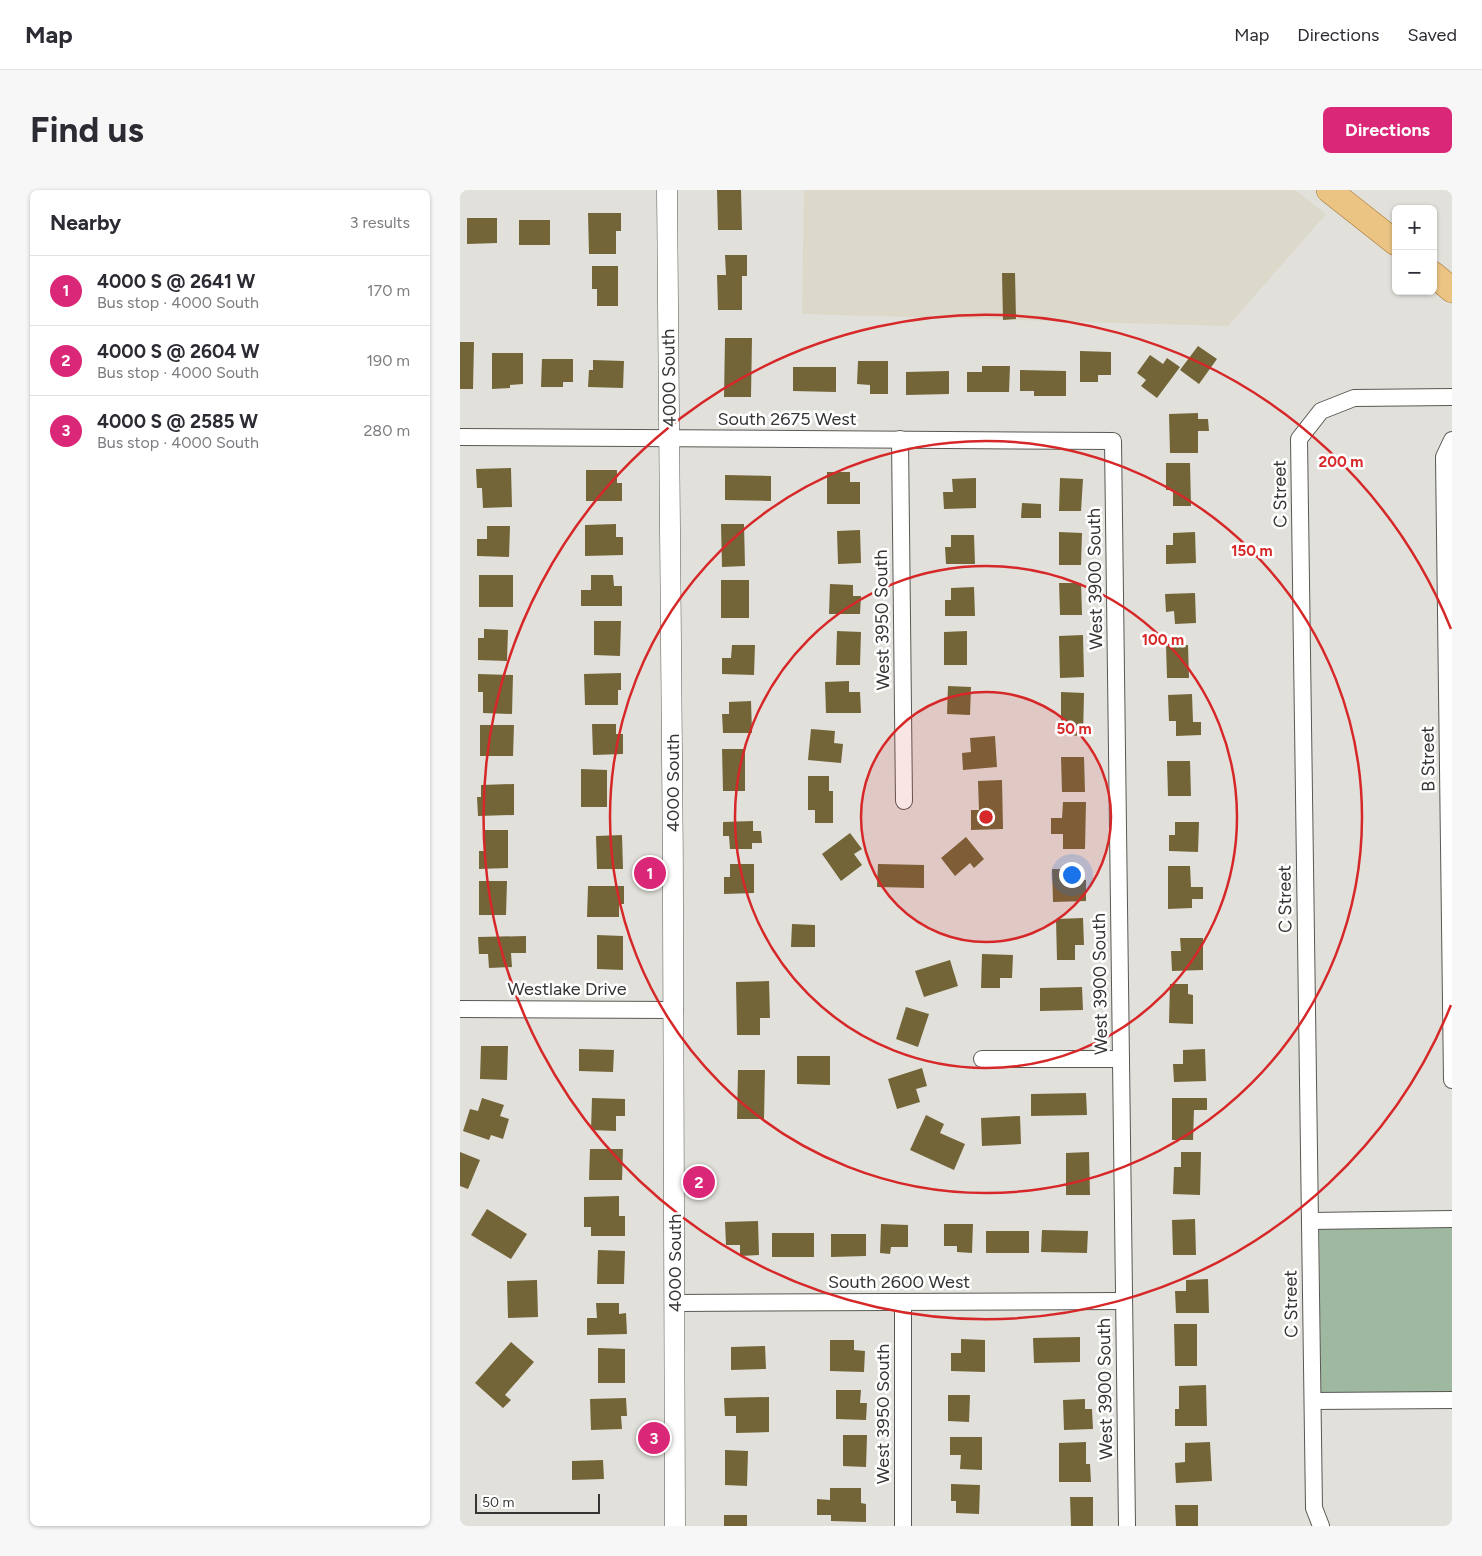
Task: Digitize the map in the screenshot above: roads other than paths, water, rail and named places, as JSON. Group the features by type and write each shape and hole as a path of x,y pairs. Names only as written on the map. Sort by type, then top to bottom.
{"main road":[{"path":"1329,190 1392,241"},
{"path":"1437,277 1452,290"}],"street":[{"name":"4000 South","path":"666,190 675,1010 675,1526"},
{"name":"C Street","path":"1321,1526 1314,1508 1299,439 1321,411 1354,398 1452,398"},
{"name":"South 2675 West","path":"460,437 1114,441"},
{"name":"West 3950 South","path":"900,440 904,801"},
{"name":"B Street","path":"1452,440 1444,457 1452,1080"},
{"name":"West 3900 South","path":"1114,441 1127,1526"},
{"name":"Westlake Drive","path":"460,1008 675,1010"},
{"path":"982,1059 1121,1059"},
{"path":"1310,1221 1452,1219"},
{"name":"South 2600 West","path":"675,1303 1124,1301"},
{"name":"West 3950 South","path":"903,1302 903,1526"},
{"path":"1313,1401 1452,1400"}],"place":[{"name":"4000 S @ 2641 W","path":"650,873"},
{"name":"4000 S @ 2604 W","path":"699,1182"},
{"name":"4000 S @ 2585 W","path":"654,1438"}]}
